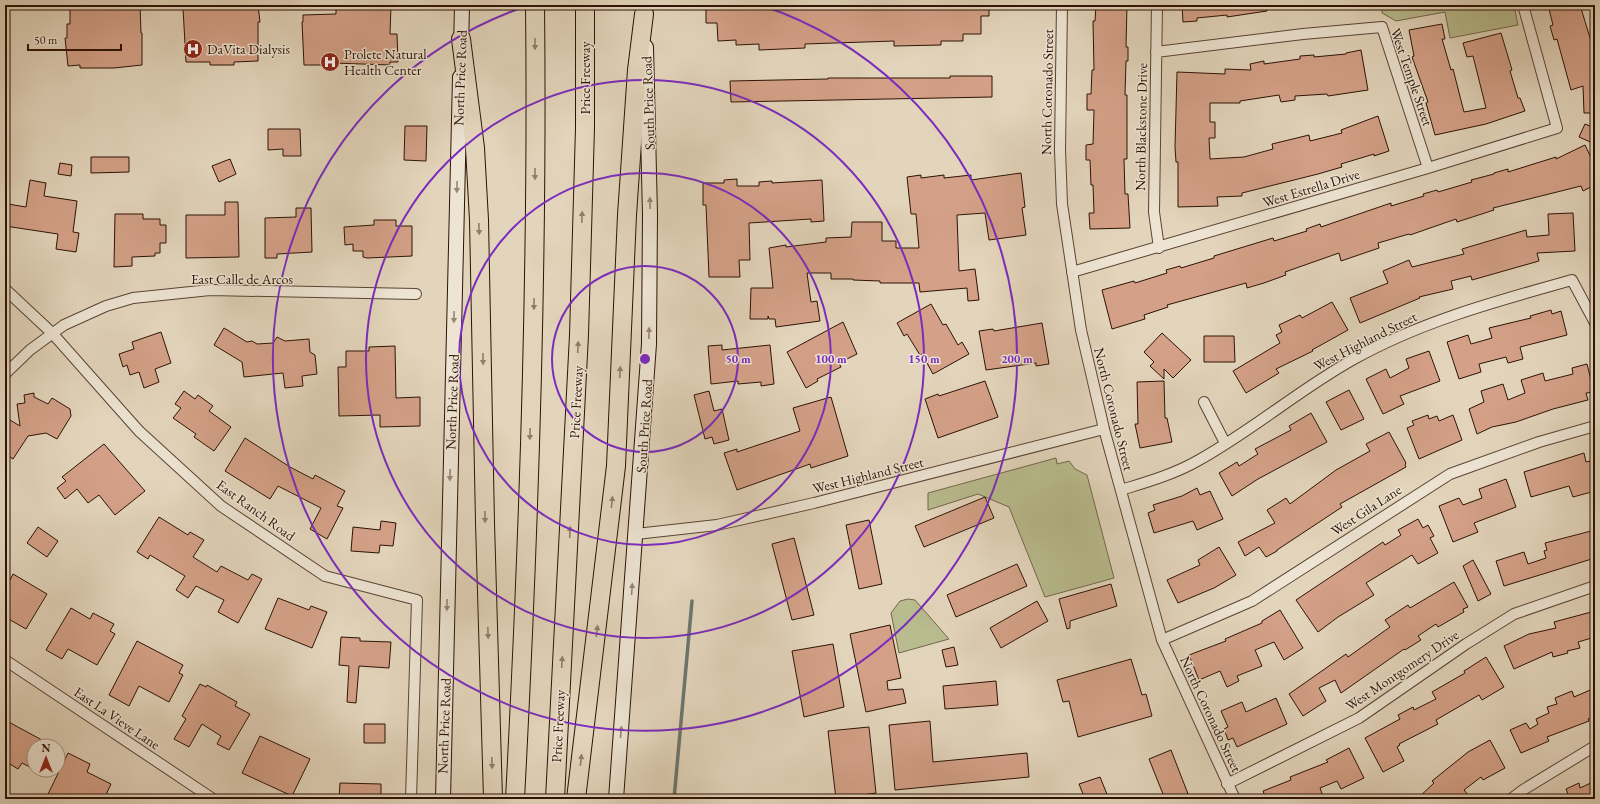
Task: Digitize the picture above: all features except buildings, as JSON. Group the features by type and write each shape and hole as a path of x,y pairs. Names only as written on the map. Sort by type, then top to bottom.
{"highway":[{"path":"515,799 522,662 533,335 535,5"},
{"name":"Price Freeway","path":"554,799 578,343 585,128 585,5"},
{"path":"576,799 616,466 627,215 637,70 644,10"},
{"path":"461,39 475,148 479,220 485,523 493,799"}],"main road":[{"name":"North Price Road","path":"442,799 462,5"},
{"name":"South Price Road","path":"616,799 648,377 649,128 644,10"}],"street":[{"name":"North Coronado Street","path":"1062,5 1060,150 1062,204 1081,330 1104,429 1162,640 1235,799"},
{"name":"North Blackstone Drive","path":"1157,5 1154,212 1159,248"},
{"name":"West Estrella Drive","path":"1072,272 1159,248 1557,128 1523,5"},
{"name":"West Temple Street","path":"1156,52 1303,34 1382,27 1428,168"},
{"name":"West Highland Street","path":"1121,490 1163,476 1199,460 1226,443 1307,386 1355,358 1422,327 1469,309 1572,280 1595,323"},
{"name":"East Ranch Road","path":"5,289 52,333 139,432 221,506 325,576 417,600 412,799"},
{"name":"East Calle de Arcos","path":"5,374 52,333 85,315 133,298 210,290 416,294"},
{"path":"1204,402 1226,443"},
{"name":"West Gila Lane","path":"1162,640 1252,601 1450,474 1539,442 1595,426"},
{"name":"West Highland Street","path":"636,534 717,525 814,503 1104,429"},
{"name":"West Montgomery Drive","path":"1227,784 1359,718 1466,644 1514,614 1595,586"},
{"name":"East La Vieve Lane","path":"5,660 213,799"},
{"path":"1511,799 1523,790 1595,746"}],"green space":[{"path":"1382,5 1514,5 1518,25 1450,38 1445,12 1396,21 1382,13"},
{"path":"1056,458 1057,464 1069,461 1075,469 1087,475 1114,578 1045,597 1009,507 978,494 928,510 928,493"},
{"path":"908,599 915,600 949,639 899,653 891,613 900,601"}],"waterway":[{"path":"674,799 692,601"}],"place":[{"name":"DaVita Dialysis","path":"193,49"},
{"name":"Prolete Natural Health Center","path":"330,62"}]}
